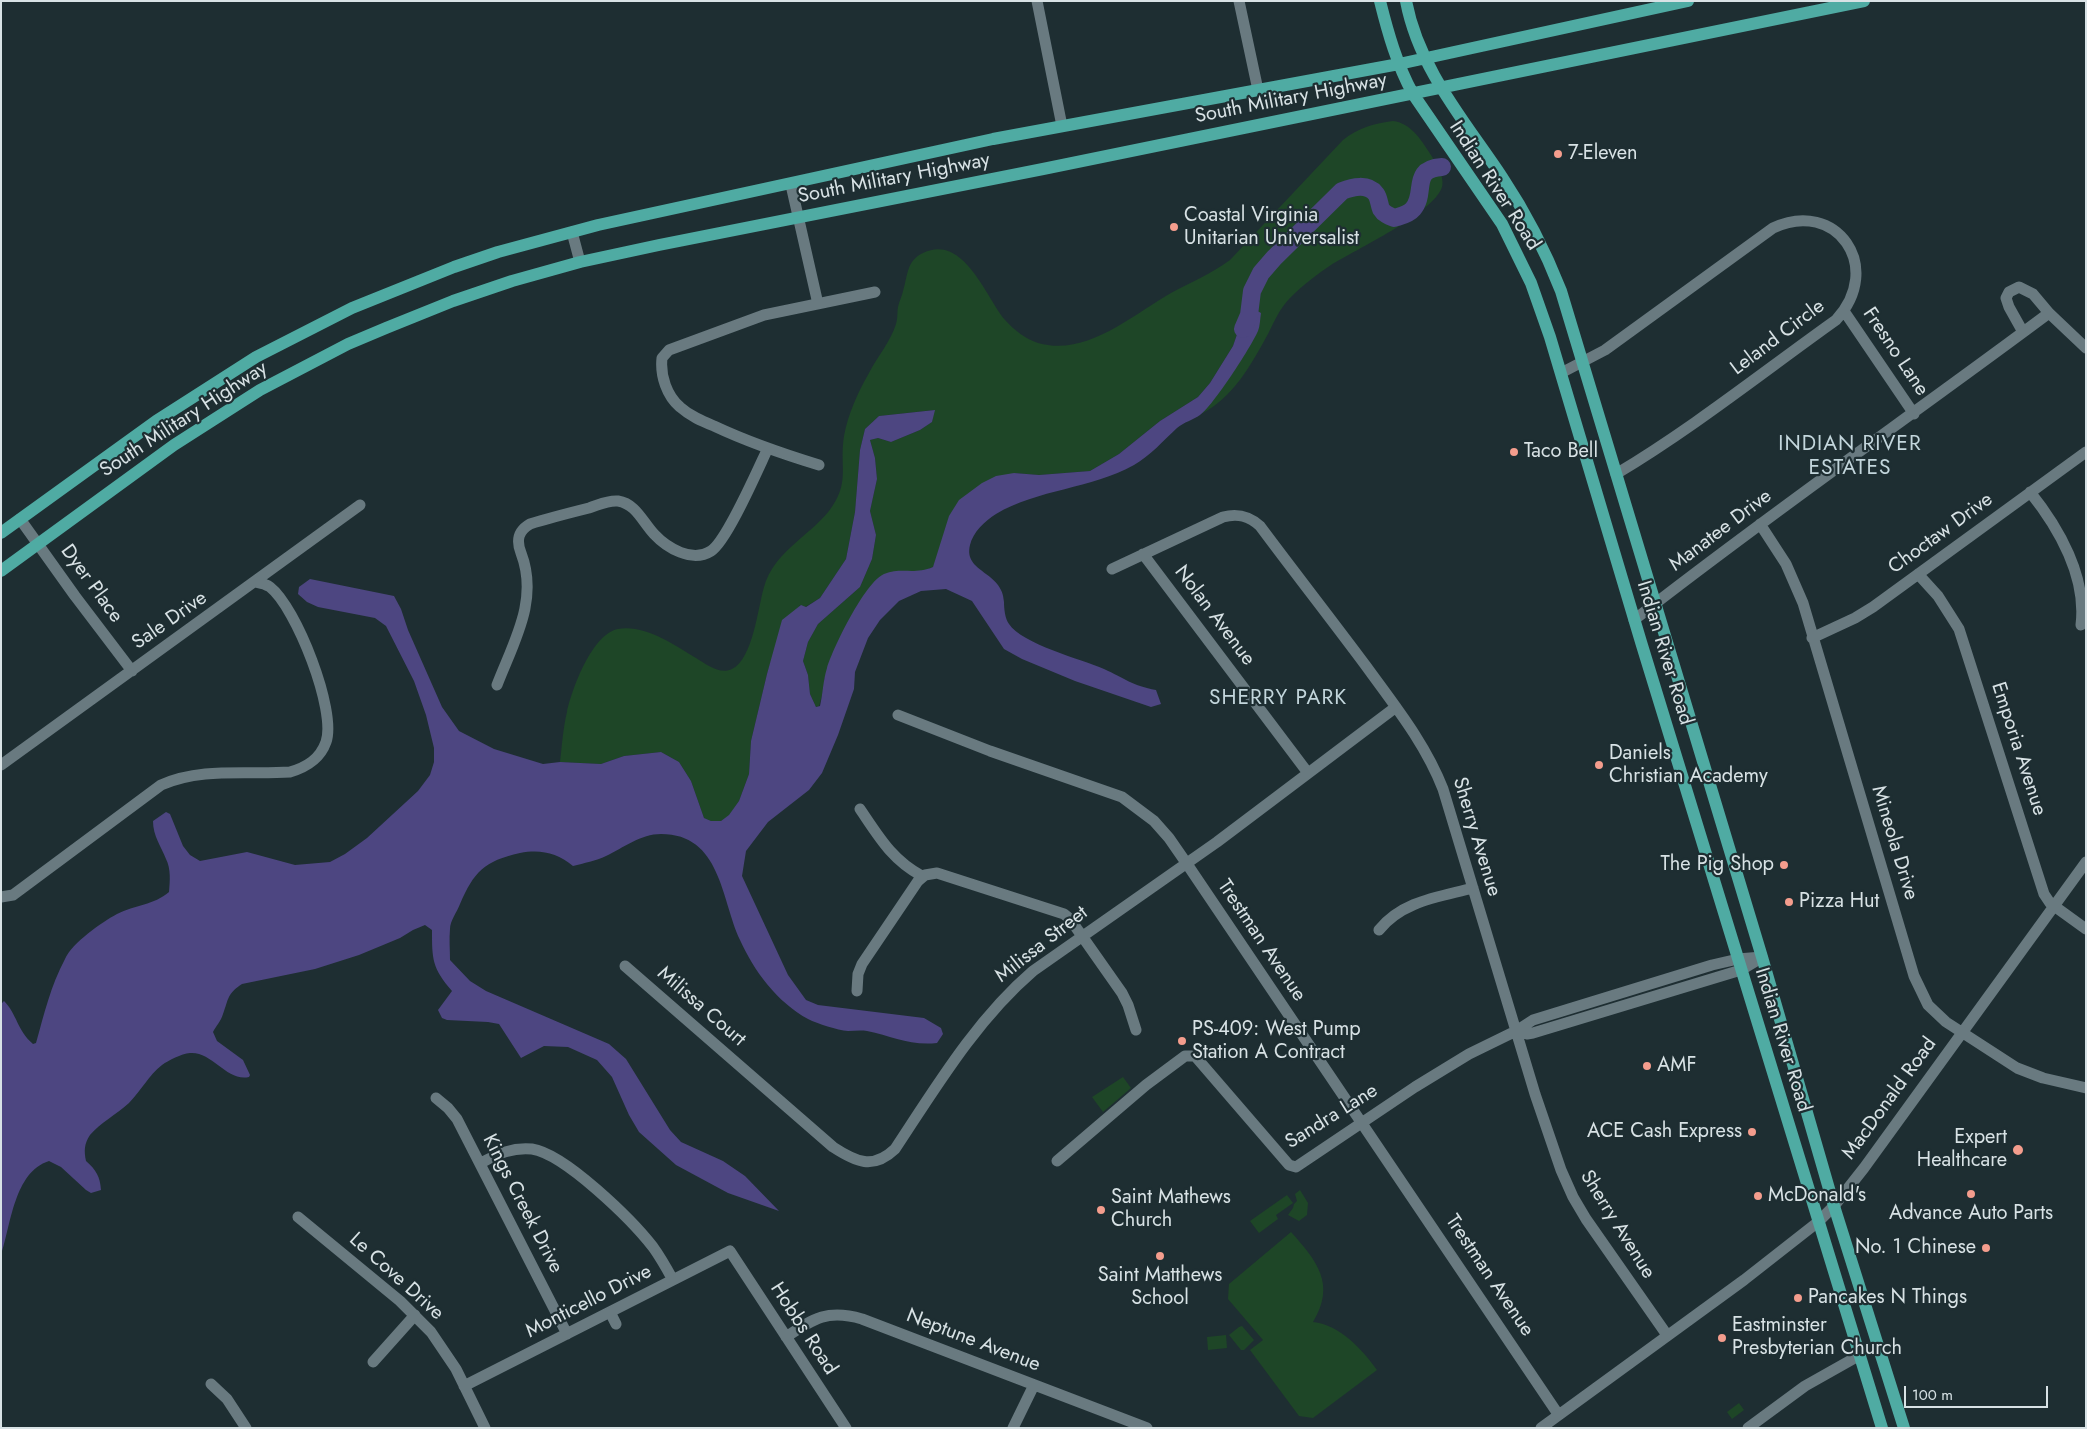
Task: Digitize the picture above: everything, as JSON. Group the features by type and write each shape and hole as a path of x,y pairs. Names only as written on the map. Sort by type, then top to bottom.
{"main road":[{"name":"Indian River Road","path":"1380,1 1399,64 1413,94 1502,224 1532,282 1882,1428"},
{"name":"Indian River Road","path":"1406,1 1415,36 1440,88 1501,176 1538,235 1561,291 1762,957 1834,1206 1904,1428"},
{"name":"South Military Highway","path":"1,533 188,399 256,357 352,308 454,267 498,252 572,232 1062,126 1425,59 1688,1"},
{"name":"South Military Highway","path":"1,571 174,445 233,406 348,344 420,313 503,284 580,262 738,228 798,218 1864,1"}],"street":[{"path":"1037,1 1062,126"},
{"path":"1239,1 1258,90"},
{"path":"791,185 818,304"},
{"name":"Leland Circle","path":"1561,373 1582,363 1612,344 1772,228 1789,221 1800,220 1820,223 1841,236 1848,245 1856,261 1856,283 1854,294 1836,320 1674,438 1616,474"},
{"path":"572,232 580,262"},
{"path":"2023,332 2006,298 2009,292 2019,287 2028,290 2086,348"},
{"path":"819,465 768,448 690,415 679,406 667,389 663,378 662,358 669,350 764,315 875,292"},
{"name":"Fresno Lane","path":"1844,311 1914,414"},
{"name":"Manatee Drive","path":"1634,620 1760,524 1914,414 2049,313"},
{"path":"497,685 527,602 528,578 518,544 518,537 524,527 602,502 620,502 638,512 655,535 671,547 694,556 702,555 716,547 751,485 768,448"},
{"name":"Choctaw Drive","path":"1812,638 1855,618 2086,452"},
{"path":"2030,492 2057,529 2078,574 2085,602 2081,625"},
{"name":"Sale Drive","path":"1,765 360,505"},
{"name":"Sherry Avenue","path":"1112,569 1223,517 1240,516 1253,520 1260,526 1313,595 1396,707 1417,736 1436,771 1550,1141 1573,1197 1586,1219 1667,1335"},
{"name":"Dyer Place","path":"20,519 132,671"},
{"name":"Mineola Drive","path":"1760,524 1774,543 1794,581 1914,976 1928,1005 1946,1022 2017,1068 2043,1078 2086,1088"},
{"name":"Nolan Avenue","path":"1143,554 1308,773"},
{"name":"Emporia Avenue","path":"1918,574 1938,596 1959,629 2044,894 2054,906 2086,929"},
{"path":"1,897 13,894 161,785 173,780 209,774 290,772 300,769 317,758 326,740 328,722 314,666 305,643 280,598 271,588 256,582"},
{"name":"Milissa Street","path":"752,1077 833,1147 846,1155 865,1162 881,1160 895,1149 942,1078 997,1005 1033,971 1187,864 1396,707"},
{"name":"Trestman Avenue","path":"898,715 990,752 1122,797 1154,821 1169,838 1187,864 1558,1414"},
{"path":"860,809 883,845 910,870 922,876 937,873 1064,914 1083,935 1122,993 1136,1030"},
{"name":"MacDonald Road","path":"1541,1428 1744,1280 1818,1222 1834,1206 2086,862"},
{"path":"857,992 858,974 862,964 922,876"},
{"path":"1379,930 1396,914 1408,907 1473,888"},
{"name":"Sandra Lane","path":"1058,1161 1146,1086 1185,1056 1195,1056 1292,1167 1296,1167 1469,1054 1516,1031 1533,1020 1762,957"},
{"name":"Milissa Court","path":"625,966 752,1077"},
{"name":"Kings Creek Drive","path":"436,1098 457,1119 481,1162 567,1334"},
{"path":"481,1162 516,1149 538,1151 559,1159 594,1188 639,1231 664,1262 673,1280"},
{"name":"Le Cove Drive","path":"298,1217 415,1314 445,1350 485,1428"},
{"name":"Monticello Drive","path":"464,1386 730,1251"},
{"name":"Hobbs Road","path":"730,1251 846,1428"},
{"path":"610,1312 616,1324"},
{"path":"373,1362 415,1314"},
{"name":"Neptune Avenue","path":"786,1337 810,1321 824,1316 845,1314 1147,1428"},
{"path":"1748,1428 1805,1386 1860,1355"},
{"path":"211,1384 227,1400 246,1428"},
{"path":"1013,1428 1034,1385"}],"green space":[{"path":"1393,121 1405,125 1414,132 1437,164 1443,183 1436,197 1410,219 1331,265 1295,293 1280,311 1240,380 1223,399 1212,407 1201,414 1225,383 1245,311 1233,346 1210,383 1198,397 1160,421 1119,454 1090,471 1039,475 1014,473 933,567 920,572 902,571 824,679 824,688 819,706 816,707 810,694 808,675 803,661 808,642 818,624 860,587 872,559 876,535 870,511 877,479 875,458 870,440 878,438 891,442 920,430 932,422 934,410 879,416 865,429 860,450 855,512 846,559 820,598 805,607 800,605 770,664 751,741 749,774 739,801 729,816 721,821 711,821 704,818 691,781 679,762 661,752 624,756 601,764 560,762 566,718 573,690 592,651 609,633 618,629 628,628 649,633 669,642 709,666 723,671 732,669 745,655 754,632 764,587 775,564 783,554 821,520 836,501 842,483 844,436 848,420 861,388 894,330 897,322 898,305 903,293 908,269 917,256 938,249 950,252 962,260 972,271 998,311 1020,334 1038,343 1056,346 1074,344 1108,332 1171,293 1223,265 1230,260 1343,140 1367,127"},
{"path":"1123,1077 1131,1088 1103,1112 1092,1097"},
{"path":"1300,1190 1308,1203 1307,1215 1299,1221 1288,1215 1297,1201 1295,1194"},
{"path":"1287,1195 1293,1203 1276,1215 1278,1219 1259,1233 1250,1221"},
{"path":"1291,1232 1309,1253 1323,1284 1320,1308 1313,1322 1332,1328 1350,1339 1377,1370 1313,1418 1299,1416 1250,1350 1263,1340 1228,1299 1229,1284"},
{"path":"1242,1326 1254,1340 1244,1350 1241,1350 1229,1335"},
{"path":"1226,1335 1227,1348 1208,1350 1207,1337"},
{"path":"1739,1403 1744,1410 1732,1419 1727,1412"}],"shaded area":[{"path":"1250,307 1261,313 1258,331 1231,376 1214,400 1200,415 1180,426 1151,453 1134,465 1100,479 1029,499 996,514 980,527 970,545 969,554 972,561 997,584 1002,592 1007,619 1016,631 1026,638 1053,650 1104,669 1135,684 1156,690 1161,704 1151,707 1075,681 1022,659 1004,649 972,601 946,589 921,591 899,601 880,620 868,638 855,672 854,689 822,773 809,790 768,822 746,851 742,876 788,975 806,1000 818,1005 924,1018 941,1028 943,1034 937,1043 918,1043 867,1031 848,1031 833,1028 808,1019 786,1004 759,974 746,952 716,872 707,857 696,845 681,837 661,834 646,836 602,858 573,866 555,855 542,852 528,852 508,856 489,864 482,870 465,893 450,926 450,960 470,981 486,991 609,1044 626,1059 670,1130 681,1142 723,1161 745,1176 779,1211 728,1193 676,1165 639,1132 612,1077 597,1060 568,1047 544,1046 521,1058 499,1024 442,1018 438,1010 452,991 440,976 434,963 432,930 425,925 359,955 315,969 242,984 229,997 222,1017 213,1032 217,1041 243,1060 250,1075 249,1077 234,1075 213,1061 198,1054 190,1053 183,1055 162,1065 129,1103 99,1126 88,1138 85,1148 86,1161 97,1174 101,1190 91,1193 61,1167 49,1161 37,1167 28,1176 21,1188 11,1215 1,1255 1,1004 4,1001 28,1039 33,1044 36,1043 56,979 65,959 74,946 117,914 157,900 169,892 169,867 156,836 153,821 166,812 170,814 183,846 190,855 200,861 247,852 295,865 330,862 367,838 418,791 430,775 434,762 434,748 426,715 414,681 386,626 375,618 318,607 307,602 298,594 299,587 310,579 394,596 442,707 459,731 494,749 543,764 560,762 601,764 624,756 661,752 679,762 691,781 704,818 711,821 721,821 729,815 739,801 749,774 751,741 782,620 801,605 806,607 820,598 846,559 855,512 860,450 865,429 879,416 935,410 932,422 920,430 891,442 878,438 870,440 875,458 877,479 870,511 876,535 872,559 860,587 818,624 808,642 803,661 808,675 810,694 816,707 820,706 830,659 859,602 876,580 884,574 933,567 949,516 959,500 982,483 996,476 1014,473 1039,475 1090,471 1119,454 1160,421 1198,397 1210,383 1233,346 1245,311"}],"waterway":[{"path":"1243,329 1249,315 1252,291 1261,273 1342,191 1355,187 1369,188 1377,196 1382,211 1394,218 1406,214 1413,209 1419,196 1422,177 1426,172 1442,167"}],"place":[{"name":"7-Eleven","path":"1558,154"},
{"name":"Coastal Virginia Unitarian Universalist","path":"1174,227"},
{"name":"Taco Bell","path":"1514,452"},
{"name":"Daniels Christian Academy","path":"1599,765"},
{"name":"The Pig Shop","path":"1784,865"},
{"name":"Pizza Hut","path":"1789,902"},
{"name":"PS-409: West Pump Station A Contract","path":"1182,1041"},
{"name":"AMF","path":"1647,1066"},
{"name":"ACE Cash Express","path":"1752,1132"},
{"name":"Expert Healthcare","path":"2018,1150"},
{"name":"Advance Auto Parts","path":"1971,1194"},
{"name":"McDonald's","path":"1758,1196"},
{"name":"Saint Mathews Church","path":"1101,1210"},
{"name":"No. 1 Chinese","path":"1986,1248"},
{"name":"Saint Matthews School","path":"1160,1256"},
{"name":"Pancakes N Things","path":"1798,1298"},
{"name":"Eastminster Presbyterian Church","path":"1722,1338"}],"district":[{"name":"INDIAN RIVER ESTATES","path":"1850,457"},
{"name":"SHERRY PARK","path":"1278,699"}]}
